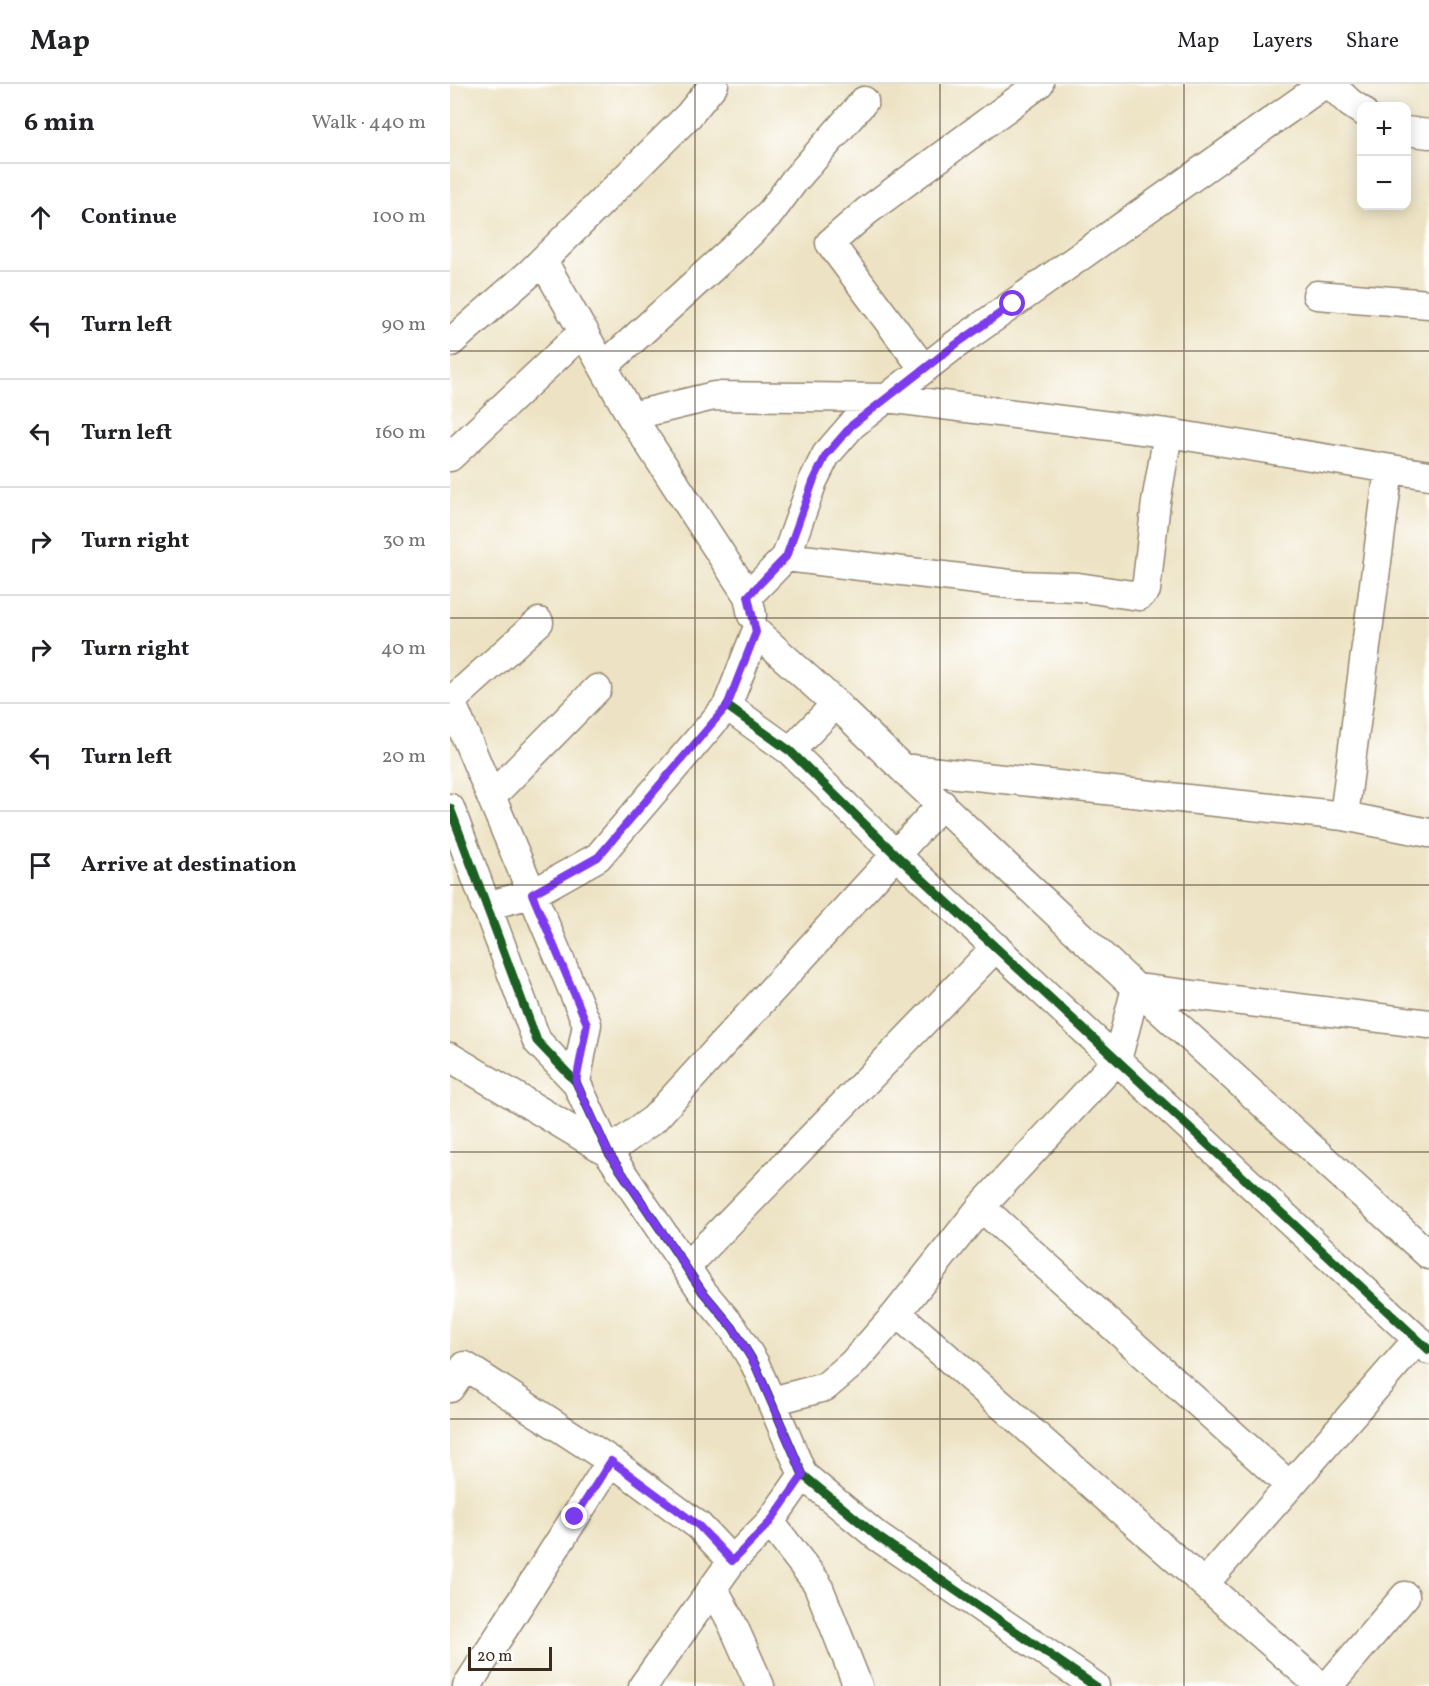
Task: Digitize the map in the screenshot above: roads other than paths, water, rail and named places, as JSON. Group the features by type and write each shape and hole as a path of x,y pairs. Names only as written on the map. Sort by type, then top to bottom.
{"street":[{"path":"451,342 543,261 689,115 714,84"},
{"path":"924,369 830,243 867,211 1039,84"},
{"path":"748,596 786,557 813,482 826,455 852,425 955,345 1324,84"},
{"path":"1330,84 1357,108"},
{"path":"603,367 746,238 771,212 794,181 864,101"},
{"path":"1411,132 1429,134"},
{"path":"486,906 532,894 598,857 727,706 756,632 748,596 631,416 543,261"},
{"path":"1317,295 1429,304"},
{"path":"450,457 584,331"},
{"path":"631,416 714,396 887,398 1174,434 1429,475"},
{"path":"786,557 1018,585 1078,587 1139,596 1146,590 1156,502 1167,439 1174,434"},
{"path":"1344,816 1389,469"},
{"path":"539,622 450,701 587,1024 576,1082"},
{"path":"756,632 836,704 1136,988 1429,1255"},
{"path":"491,797 597,689"},
{"path":"790,751 836,704"},
{"path":"727,706 790,751 895,854 1423,1345 1290,1486 1205,1583"},
{"path":"902,768 1344,816 1429,833"},
{"path":"608,1152 654,1119 942,804"},
{"path":"450,808 537,1041 576,1082 608,1152 702,1291 733,1328 755,1365 803,1475 878,1537 1095,1686"},
{"path":"686,1267 996,947"},
{"path":"1136,988 1429,1024"},
{"path":"771,1401 825,1387 852,1364 897,1313 981,1207 1117,1060 1136,988"},
{"path":"450,1057 608,1152"},
{"path":"981,1207 1290,1486"},
{"path":"897,1313 1320,1686"},
{"path":"450,1388 465,1366 611,1461 699,1526 732,1561"},
{"path":"467,1686 611,1461"},
{"path":"643,1686 732,1561 770,1522 803,1475"},
{"path":"770,1522 817,1583 858,1686"},
{"path":"713,1587 760,1686"},
{"path":"1328,1686 1405,1596"}]}
